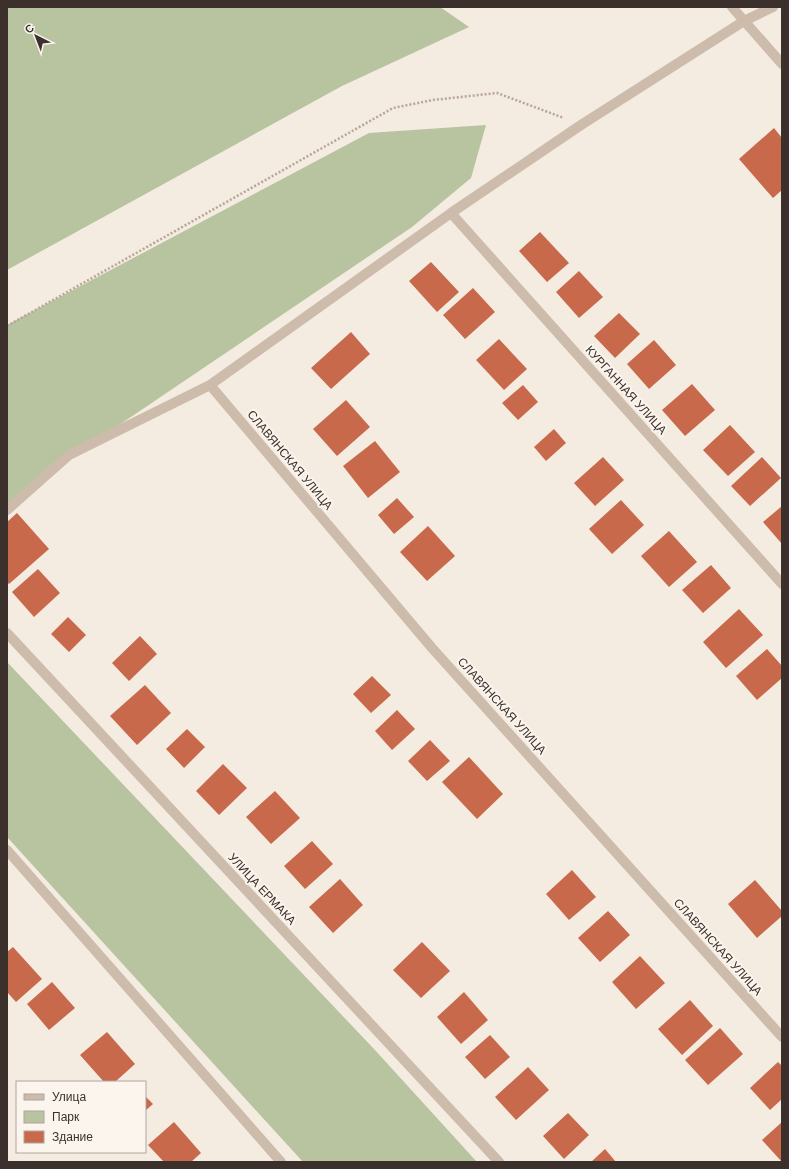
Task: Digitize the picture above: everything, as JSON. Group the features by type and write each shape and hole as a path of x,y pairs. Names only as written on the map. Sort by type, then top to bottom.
{"street":[{"path":"732,7 782,64"},
{"path":"7,510 70,455 210,385 451,213 581,125 744,21 773,7"},
{"name":"КУРГАННАЯ УЛИЦА","path":"451,213 782,584"},
{"name":"СЛАВЯНСКАЯ УЛИЦА","path":"210,385 432,648 782,1037"},
{"name":"УЛИЦА ЕРМАКА","path":"7,633 499,1162"},
{"path":"7,850 281,1162"}],"path":[{"path":"7,326 393,108 434,100 497,93 532,105 581,125"}],"green space":[{"path":"7,7 440,7 469,27 342,86 7,270"},
{"path":"486,125 471,178 412,227 51,471 7,508 7,325 369,133"},
{"path":"7,662 374,1049 477,1162 303,1162 7,837"}],"building":[{"path":"774,128 782,138 782,190 773,198 739,159"},
{"path":"540,232 569,263 547,282 519,251"},
{"path":"431,262 459,292 437,312 409,281"},
{"path":"579,271 603,297 579,318 556,292"},
{"path":"473,288 495,312 465,339 443,315"},
{"path":"619,313 640,334 615,358 594,336"},
{"path":"351,332 370,354 331,389 311,368"},
{"path":"499,339 527,369 504,390 476,360"},
{"path":"654,340 676,365 649,389 627,364"},
{"path":"692,384 715,410 685,436 662,410"},
{"path":"523,385 538,402 518,420 502,403"},
{"path":"346,400 370,427 337,456 313,429"},
{"path":"730,425 755,452 728,476 703,450"},
{"path":"554,429 566,443 546,461 534,447"},
{"path":"375,441 400,472 368,498 343,466"},
{"path":"603,457 624,480 595,506 574,483"},
{"path":"762,457 781,478 750,506 731,486"},
{"path":"397,498 414,517 394,534 378,515"},
{"path":"621,500 644,525 612,554 589,529"},
{"path":"782,506 782,544 763,522"},
{"path":"17,513 49,549 9,584 7,582 7,522"},
{"path":"428,526 455,556 427,581 400,552"},
{"path":"669,531 697,562 669,587 641,556"},
{"path":"711,565 731,588 703,613 682,590"},
{"path":"38,569 60,593 34,617 12,592"},
{"path":"739,609 763,635 726,668 703,642"},
{"path":"68,617 86,635 69,652 51,634"},
{"path":"140,636 157,654 129,681 112,663"},
{"path":"767,649 782,666 782,678 757,700 736,676"},
{"path":"372,676 391,695 371,713 353,694"},
{"path":"145,685 171,713 137,745 110,716"},
{"path":"397,710 415,729 392,750 375,731"},
{"path":"187,729 205,747 184,768 166,749"},
{"path":"430,740 450,761 427,781 408,761"},
{"path":"469,757 503,794 477,819 442,782"},
{"path":"223,764 247,788 219,815 196,791"},
{"path":"275,791 300,818 271,844 246,817"},
{"path":"312,841 333,864 305,889 284,866"},
{"path":"572,870 596,897 569,920 546,894"},
{"path":"340,879 363,905 333,933 309,907"},
{"path":"755,880 782,911 782,916 757,938 728,904"},
{"path":"608,911 630,935 600,962 578,938"},
{"path":"422,942 450,971 421,998 393,970"},
{"path":"13,947 42,979 16,1002 7,992 7,952"},
{"path":"640,956 665,983 636,1009 612,982"},
{"path":"52,982 75,1008 49,1030 27,1004"},
{"path":"464,992 488,1020 461,1044 437,1017"},
{"path":"690,1000 713,1026 682,1055 658,1029"},
{"path":"720,1028 743,1054 708,1085 685,1060"},
{"path":"107,1032 135,1064 116,1081 103,1081 80,1055"},
{"path":"490,1035 510,1057 485,1079 465,1057"},
{"path":"778,1062 782,1066 782,1099 770,1110 750,1088"},
{"path":"528,1067 549,1090 516,1120 495,1097"},
{"path":"146,1097 153,1104 146,1110"},
{"path":"568,1113 589,1135 564,1159 543,1136"},
{"path":"174,1122 201,1153 191,1162 164,1162 148,1145"},
{"path":"782,1122 782,1162 762,1140"},
{"path":"605,1149 616,1162 591,1162"}]}
